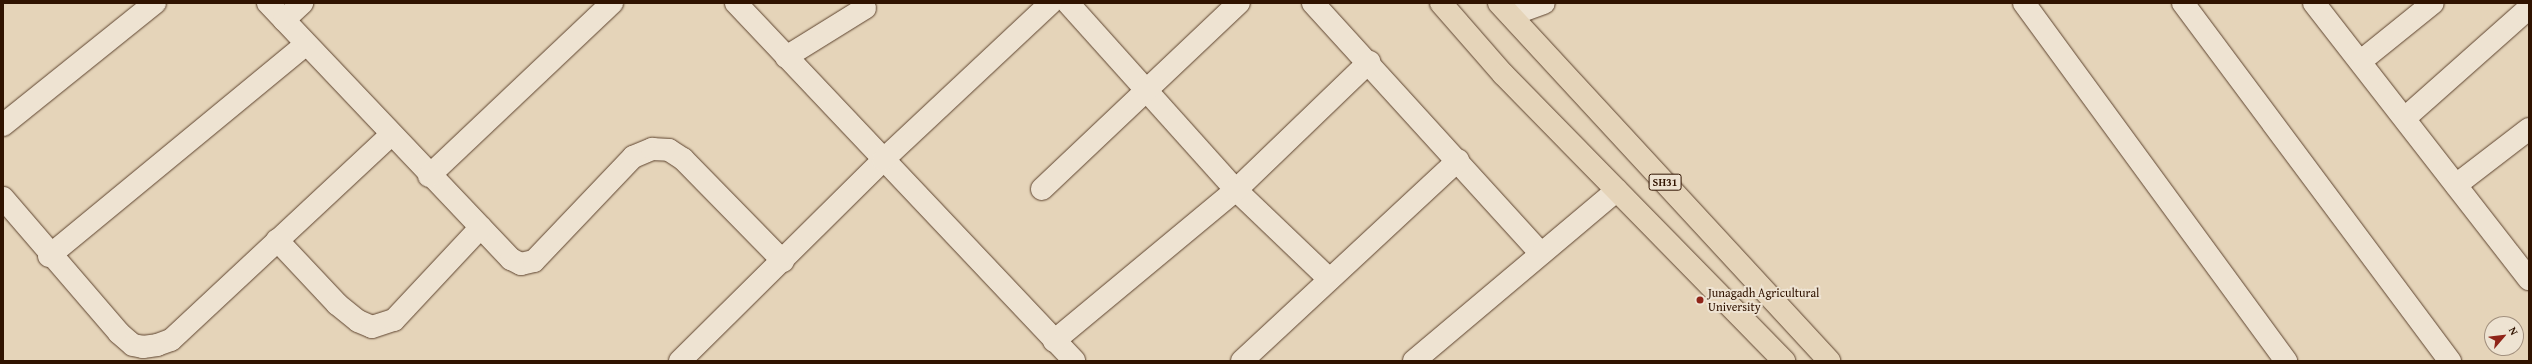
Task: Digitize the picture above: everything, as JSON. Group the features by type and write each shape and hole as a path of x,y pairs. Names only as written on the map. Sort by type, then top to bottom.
{"main road":[{"path":"1441,3 1504,74 1784,361"},
{"name":"SH31","path":"1505,9 1829,361"}],"street":[{"path":"3,124 155,3"},
{"path":"268,3 429,176 481,227 510,259 521,264 534,261 633,157 652,149 669,150 683,159 783,261"},
{"path":"284,20 302,3"},
{"path":"429,176 612,3"},
{"path":"736,3 1074,361"},
{"path":"680,361 783,261 883,160 1051,3"},
{"path":"1068,3 1147,89 1236,190 1329,279"},
{"path":"1042,189 1240,3"},
{"path":"1313,3 1369,62 1541,254"},
{"path":"1505,9 1544,3"},
{"path":"2024,3 2286,361"},
{"path":"2183,3 2450,361"},
{"path":"2314,3 2361,61 2529,279"},
{"path":"2361,61 2433,3"},
{"path":"786,57 865,8"},
{"path":"2405,118 2529,8"},
{"path":"49,256 306,44"},
{"path":"1054,341 1236,190 1369,62"},
{"path":"2456,185 2529,129"},
{"path":"3,198 49,256 119,333 133,345 143,348 171,340 391,135"},
{"path":"1242,361 1458,160"},
{"path":"1414,361 1617,190"},
{"path":"277,240 337,304 358,321 372,327 394,320 481,227"}],"place":[{"name":"Junagadh Agricultural University","path":"1700,300"}]}
